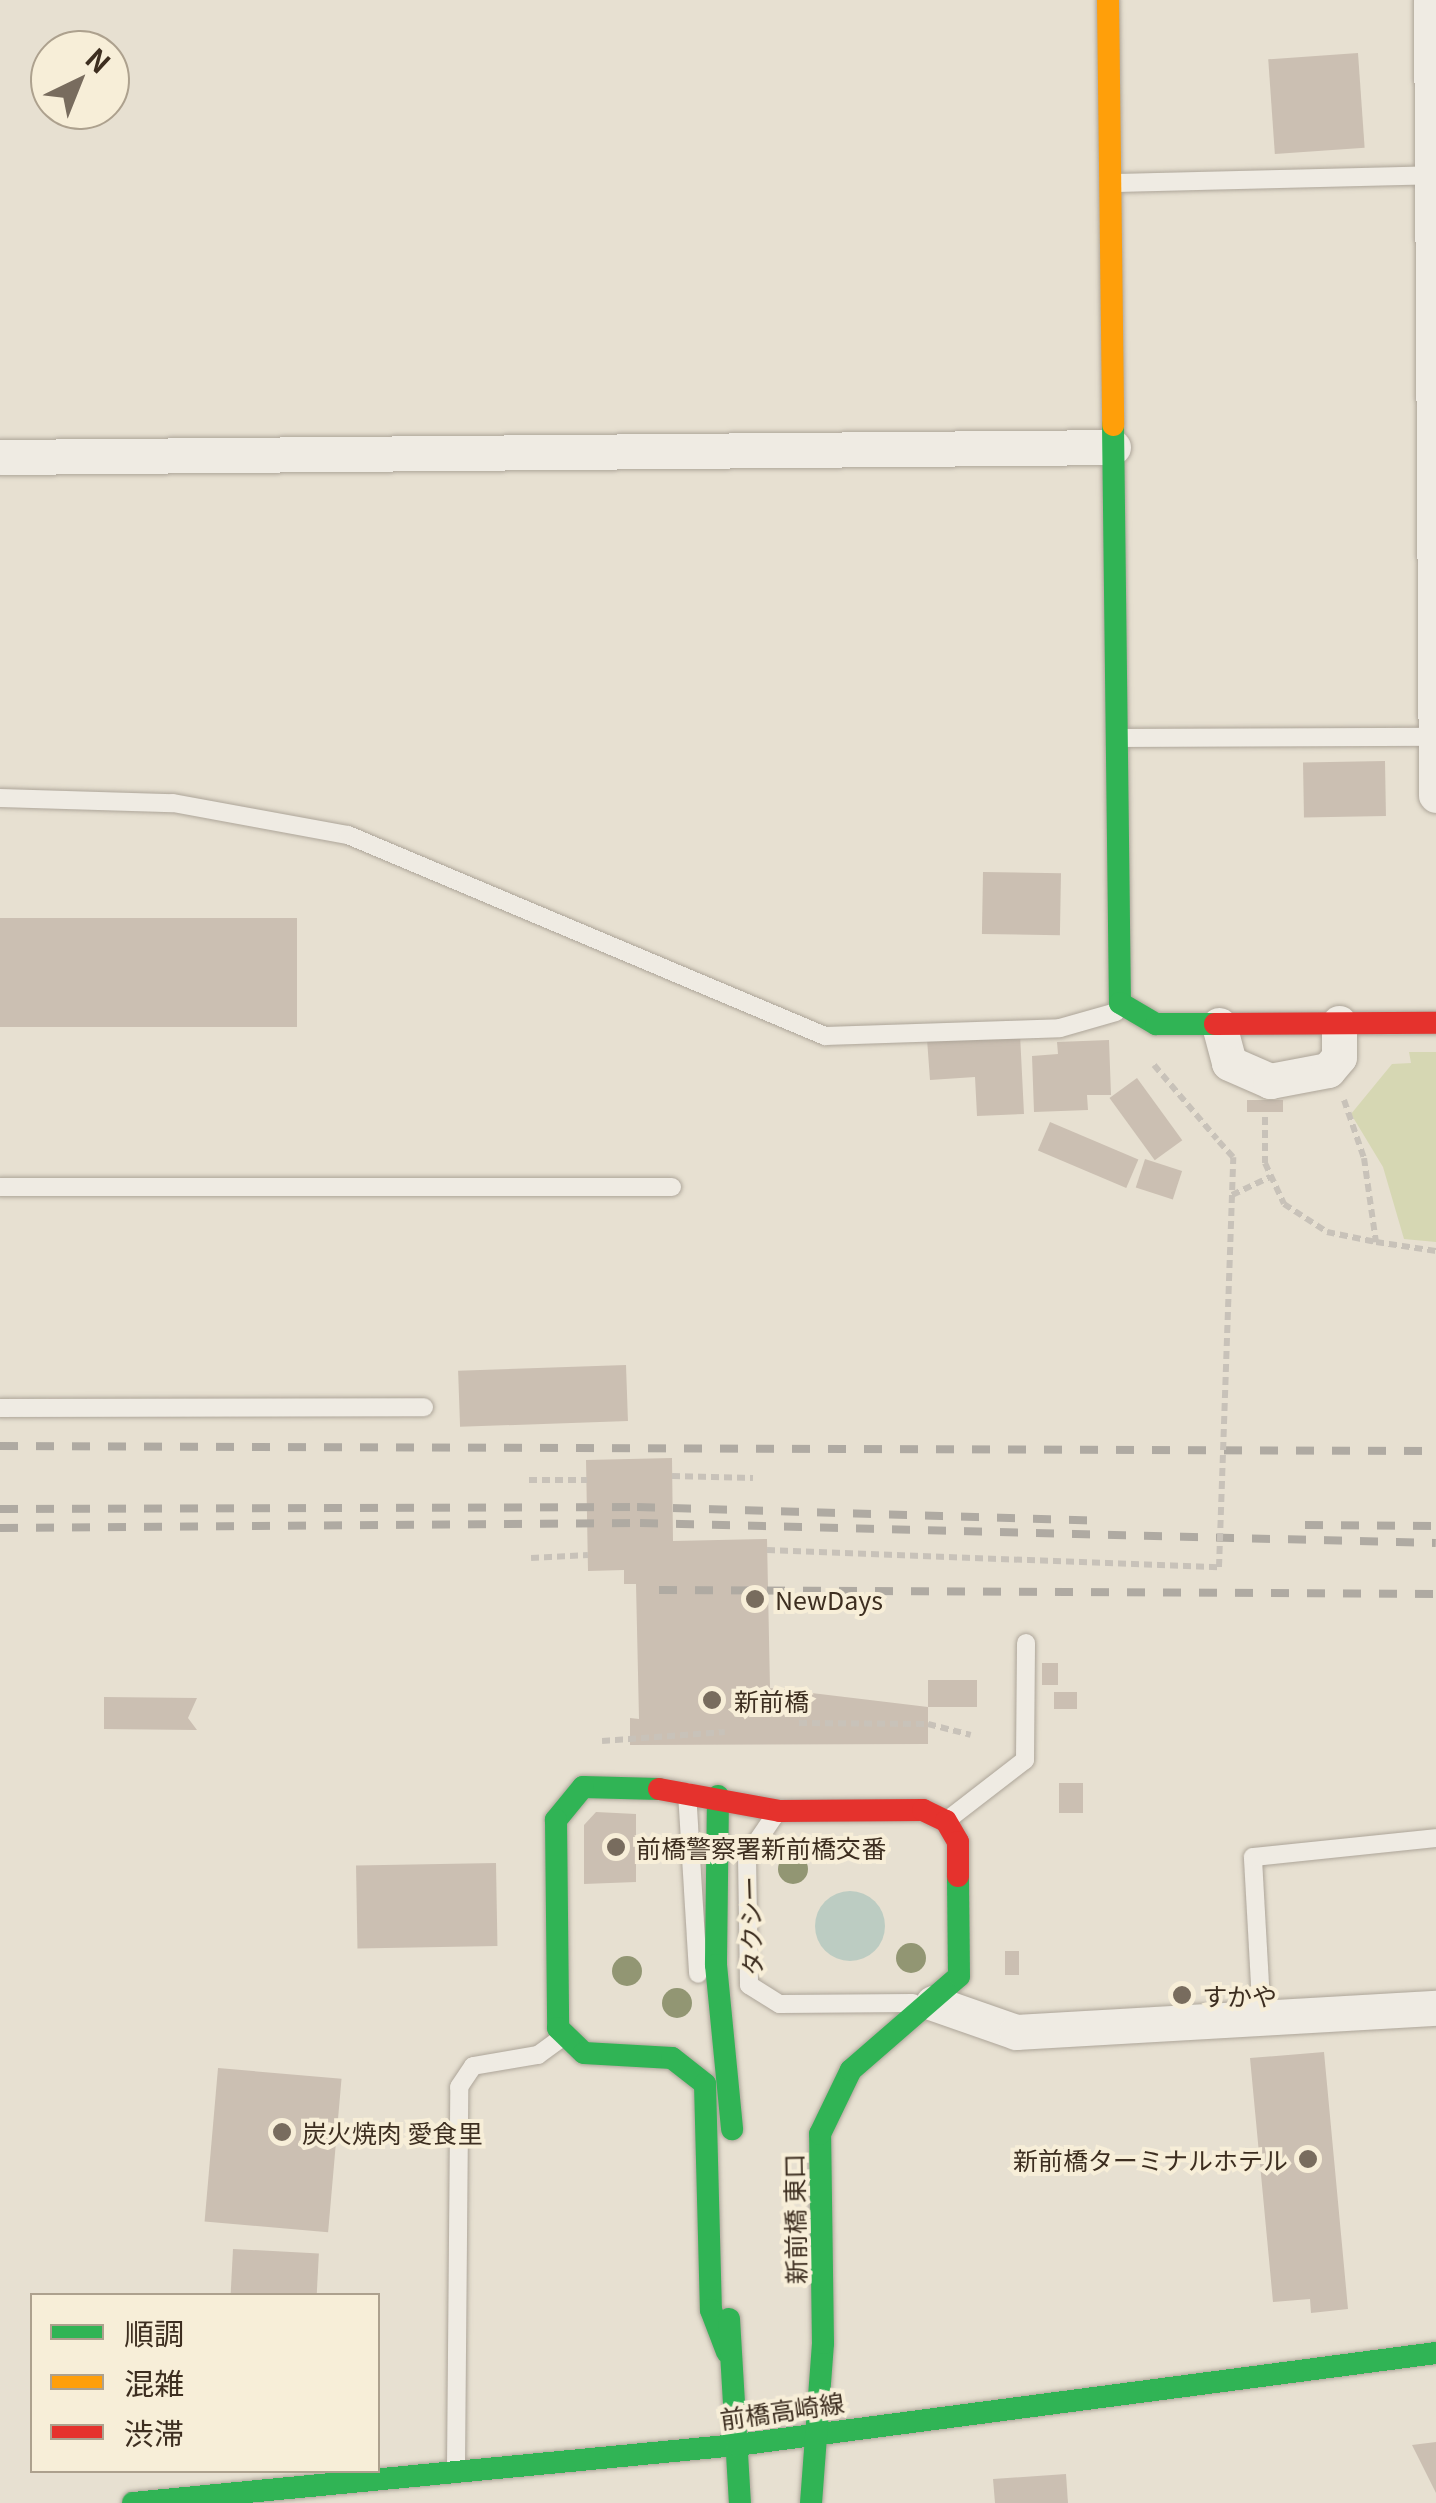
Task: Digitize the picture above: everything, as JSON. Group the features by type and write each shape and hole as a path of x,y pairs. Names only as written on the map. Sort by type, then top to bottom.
{"main road":[{"path":"1108,0 1117,983 1126,1014 1219,1024 1436,1023"},
{"path":"727,2352 711,2310 706,2084 672,2058 600,2058 564,2037 555,2010 563,1802 598,1785 688,1790 780,1811 912,1809 946,1821"},
{"path":"718,1796 721,2001 732,2056 727,2352 740,2503"},
{"name":"新前橋 東口","path":"811,2503 819,2432 820,2134 851,2070 933,2003 965,1955 960,1859 946,1821"},
{"name":"前橋高崎線","path":"133,2503 456,2475 737,2445 1436,2354"}],"street":[{"path":"1431,0 1436,794"},
{"path":"0,457 1113,446"},
{"path":"1219,1024 1230,1064 1270,1080 1328,1070 1338,1057 1339,1024"},
{"path":"933,2003 1016,2032 1262,2024 1436,2008"}],"lane":[{"path":"1110,184 1434,175"},
{"path":"1116,738 1436,737"},
{"path":"0,798 173,803 348,835 825,1036 1047,1029 1107,1009 1126,1014"},
{"path":"0,1187 672,1187"},
{"path":"0,1408 424,1407"},
{"path":"946,1821 1025,1760 1026,1643"},
{"path":"688,1790 692,1964 721,2001"},
{"name":"タクシー","path":"780,1811 748,1856 749,1985 780,2004 933,2003"},
{"path":"1262,2024 1253,1857 1436,1838"},
{"path":"456,2475 459,2087 473,2066 538,2055 564,2037"}],"path":[{"path":"768,1550 1219,1568 1234,1158 1155,1071"},
{"path":"1357,1081 1342,1110 1364,1158 1376,1242"},
{"path":"1265,1111 1265,1163 1284,1204 1327,1232 1436,1251"},
{"path":"1232,1194 1270,1177"},
{"path":"672,1476 753,1478"},
{"path":"529,1480 586,1480"},
{"path":"531,1558 588,1555"},
{"path":"799,1724 928,1724 971,1735"},
{"path":"630,1733 724,1732"}],"green space":[{"path":"1409,1052 1436,1052 1436,1242 1404,1239 1383,1167 1351,1114 1392,1064 1411,1063"}],"shaded area":[{"path":"850,1891 875,1901 885,1926 875,1951 850,1961 825,1951 815,1926 825,1901"}],"building":[{"path":"1358,53 1365,148 1275,154 1268,59"},
{"path":"1385,761 1386,816 1304,817 1303,762"},
{"path":"983,872 1061,873 1060,935 982,934"},
{"path":"0,918 297,918 297,1027 0,1027"},
{"path":"1020,1034 1024,1114 977,1116 975,1077 930,1080 927,1039"},
{"path":"1109,1040 1111,1095 1087,1095 1088,1110 1034,1112 1032,1056 1058,1054 1057,1042"},
{"path":"1137,1078 1182,1140 1155,1160 1109,1098"},
{"path":"1247,1100 1283,1100 1283,1112 1247,1112"},
{"path":"1050,1122 1138,1160 1126,1188 1038,1151"},
{"path":"1145,1159 1182,1171 1173,1200 1136,1188"},
{"path":"626,1365 628,1421 460,1427 458,1371"},
{"path":"672,1458 673,1541 767,1539 770,1688 928,1707 928,1744 630,1745 630,1718 639,1719 636,1584 624,1584 624,1570 588,1571 586,1460"},
{"path":"1042,1663 1058,1663 1058,1685 1042,1685"},
{"path":"928,1680 977,1680 977,1707 928,1707"},
{"path":"1054,1692 1077,1692 1077,1709 1054,1709"},
{"path":"104,1697 197,1698 188,1718 197,1730 104,1729"},
{"path":"1059,1783 1083,1783 1083,1813 1059,1813"},
{"path":"596,1812 636,1814 636,1882 584,1884 584,1825"},
{"path":"496,1863 497,1946 357,1948 356,1865"},
{"path":"1005,1951 1019,1951 1019,1975 1005,1975"},
{"path":"1324,2052 1348,2309 1311,2313 1310,2299 1273,2302 1250,2058"},
{"path":"218,2068 342,2079 328,2232 205,2221"},
{"path":"233,2249 319,2254 317,2293 231,2293"},
{"path":"1436,2442 1436,2493 1412,2445"},
{"path":"1066,2474 1068,2503 995,2503 993,2479"}],"railway":[{"path":"0,1446 1436,1451"},
{"path":"0,1509 637,1507 1100,1521"},
{"path":"0,1528 640,1523 1436,1543"},
{"path":"1305,1525 1436,1526"},
{"path":"659,1590 1436,1594"}],"traffic: fast":[{"path":"1113,425 1120,1003 1156,1024 1215,1024"},
{"path":"659,1789 583,1787 556,1820 558,2028 584,2053 672,2058 705,2084 711,2310 727,2352"},
{"path":"718,1796 716,1965 732,2129"},
{"path":"811,2503 823,2343 820,2134 851,2070 959,1976 958,1876"},
{"path":"729,2319 740,2503"},
{"path":"133,2503 737,2445 1436,2353"}],"traffic: slow":[{"path":"1108,0 1113,425"}],"traffic: jam":[{"path":"1215,1024 1436,1023"},
{"path":"659,1789 780,1811 923,1810 946,1821 958,1842 958,1876"}],"place":[{"name":"NewDays","path":"755,1599"},
{"name":"新前橋","path":"712,1700"},
{"name":"前橋警察署新前橋交番","path":"616,1847"},
{"name":"すかや","path":"1182,1995"},
{"name":"炭火焼肉 愛食里","path":"282,2132"},
{"name":"新前橋ターミナルホテル","path":"1308,2159"}]}
